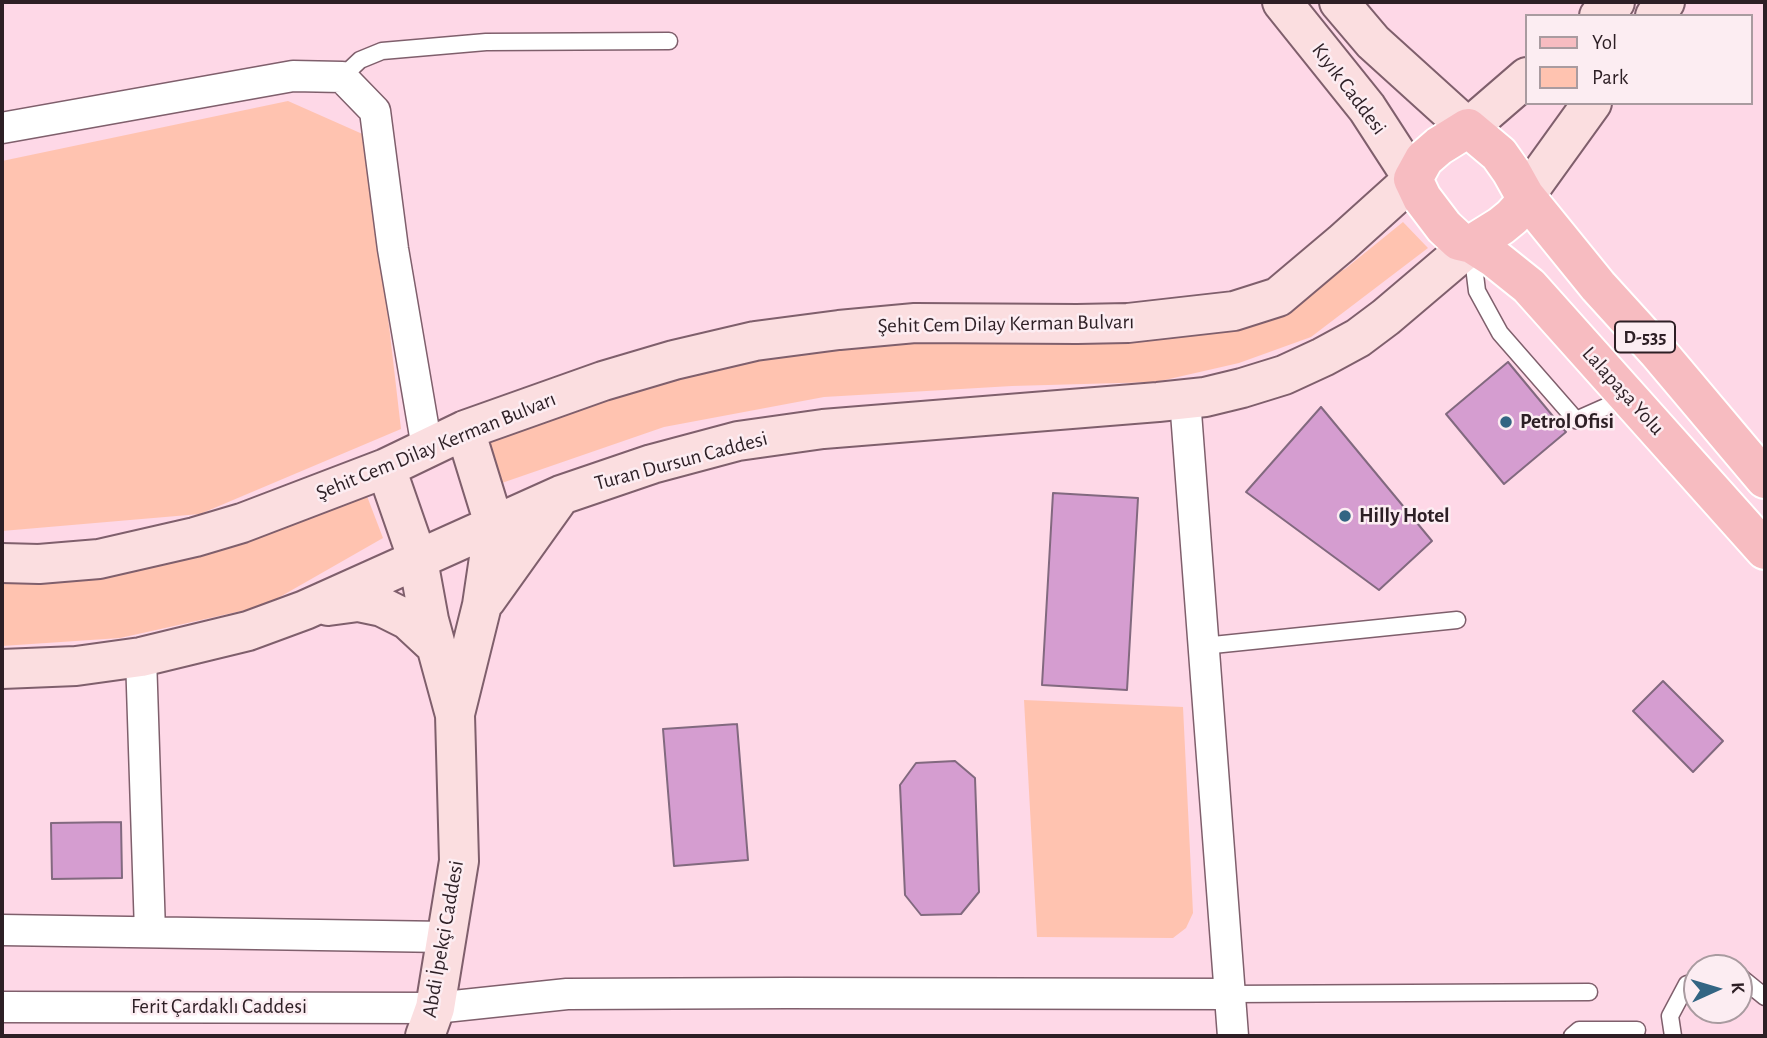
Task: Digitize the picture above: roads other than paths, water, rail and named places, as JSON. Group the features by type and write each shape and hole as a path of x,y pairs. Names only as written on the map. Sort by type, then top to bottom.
{"main road":[{"name":"Kıyık Caddesi","path":"1282,2 1367,108 1413,179"},
{"name":"D-535","path":"1339,2 1373,42 1499,154 1525,196 1598,286 1658,352 1765,479"},
{"path":"1601,14 1615,2"},
{"path":"1413,179 1423,159 1468,128 1526,78"},
{"path":"1472,244 1501,226 1521,207 1525,196 1591,105"},
{"name":"D-535","path":"1413,179 1422,198 1444,228 1459,241 1472,244"},
{"name":"Şehit Cem Dilay Kerman Bulvarı","path":"2,563 39,564 99,559 195,537 242,523 386,468 465,430 603,381 674,360 755,341 915,323 1128,323 1234,310 1278,296 1413,179"},
{"name":"Lalapaşa Yolu","path":"1472,244 1529,286 1765,550"},
{"name":"Turan Dursun Caddesi","path":"2,669 76,666 141,657 248,631 305,610 561,495 652,464 738,441 823,429 1205,397 1242,388 1284,375 1358,338 1387,317 1472,244"},
{"path":"455,715 482,605 494,524 465,430"},
{"path":"386,468 418,560 429,620 455,715"},
{"path":"482,605 561,495"},
{"path":"305,610 358,602 382,607 408,620 436,646"},
{"name":"Abdi İpekçi Caddesi","path":"430,1022 458,860 455,715"}],"street":[{"path":"2,128 293,76 342,77 375,111 393,249 427,448"},
{"path":"1185,399 1233,1036"},
{"path":"141,657 150,932"},
{"path":"2,930 446,937"},
{"name":"Ferit Çardaklı Caddesi","path":"2,1007 430,1022 567,994 1230,993"}],"lane":[{"path":"342,77 360,60 382,51 486,42 669,41"},
{"path":"1472,244 1477,291 1500,333 1576,420 1628,397"},
{"path":"1203,646 1457,620"},
{"path":"1230,993 1590,992"},
{"path":"1673,1036 1670,1016 1683,992"},
{"path":"1572,1036 1580,1030 1637,1030"}],"place":[{"name":"Petrol Ofisi","path":"1506,422"},
{"name":"Hilly Hotel","path":"1345,516"}]}
